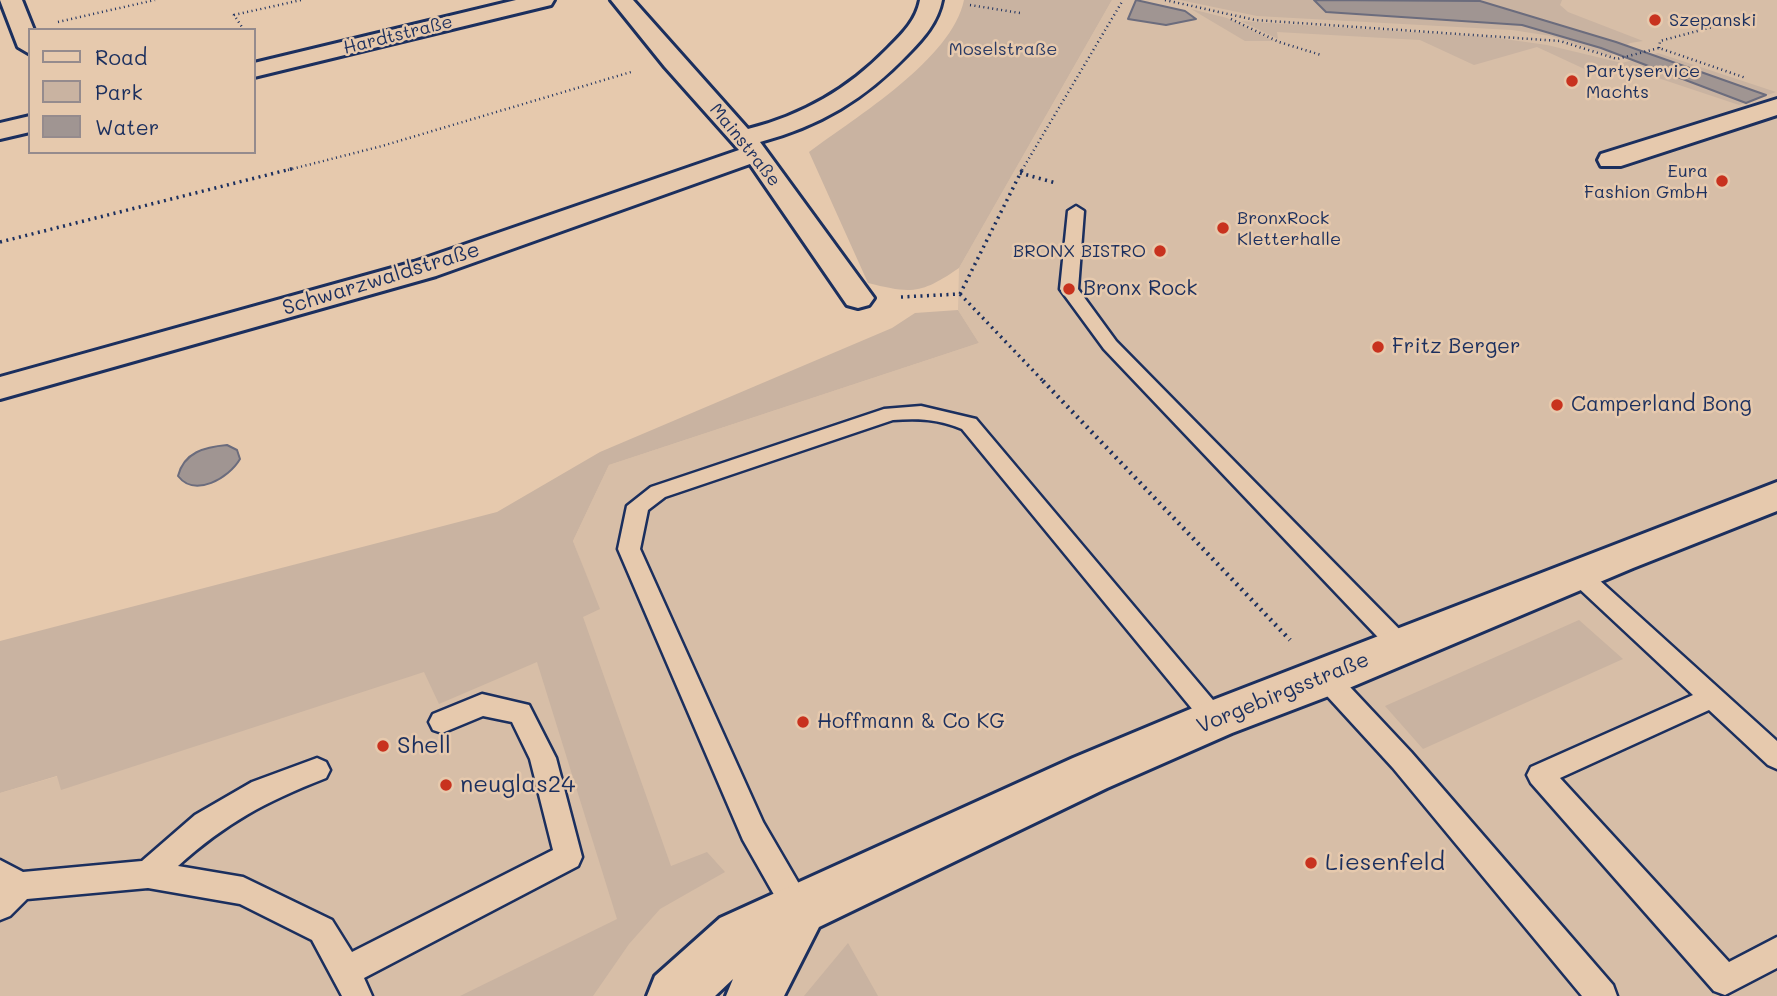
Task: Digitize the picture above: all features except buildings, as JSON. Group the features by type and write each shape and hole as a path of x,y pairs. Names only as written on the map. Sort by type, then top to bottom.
{"street":[{"path":"11,0 26,38"},
{"name":"Hardtstraße","path":"256,70 543,0"},
{"name":"Mainstraße","path":"622,0 673,62 749,145 858,298"},
{"path":"749,145 835,106 885,67 929,14 931,1"},
{"path":"1611,160 1777,107"},
{"path":"0,131 28,124"},
{"name":"Schwarzwaldstraße","path":"0,388 425,269 749,145"},
{"name":"Vorgebirgsstraße","path":"675,996 739,937 1066,784 1216,719 1326,678 1777,496"},
{"path":"754,996 799,911"}],"lane":[{"path":"1076,211 1069,289 1110,345 1402,646"},
{"path":"799,911 753,831 629,550 638,506 658,492 891,414 919,410 944,413 969,424 1216,719"},
{"path":"1579,575 1777,757"},
{"path":"1326,678 1402,761 1602,996"},
{"path":"1711,698 1540,775 1725,980 1777,952"},
{"path":"0,906 10,880 148,874 243,891 322,930 351,984 568,857 543,758 520,713 482,705 442,722"},
{"path":"148,874 205,824 261,791 317,770"}],"path":[{"path":"60,28 155,0"},
{"path":"243,28 234,15 300,0"},
{"path":"960,294 1020,173 1123,0"},
{"path":"1165,0 1227,17 1279,42 1321,55"},
{"path":"931,1 993,7 1020,13"},
{"path":"1227,17 1560,41 1607,58 1624,59 1659,48 1748,78"},
{"path":"1659,48 1660,41 1731,22"},
{"path":"0,243 382,146 620,75"},
{"path":"858,298 960,294 1326,678"}],"shaded area":[{"path":"1112,0 1777,0 1777,996 0,996 0,793 58,776 62,789 424,671 592,591 573,541 609,465 979,343 958,310 959,268"}],"green space":[{"name":"Moselstraße","path":"964,0 1112,0 959,268 935,283 916,289 895,289 868,283 809,152 876,104 922,65 956,22"},
{"path":"1180,0 1562,0 1560,5 1568,12 1643,41 1630,43 1610,56 1551,36 1512,30 1257,16"},
{"path":"1191,9 1227,18 1274,41 1245,41"},
{"path":"1241,21 1490,37 1547,45 1622,63 1658,53 1776,92 1739,105 1622,66 1591,72 1537,47 1474,65 1420,40 1277,32 1278,39"},
{"path":"958,310 979,343 609,465 573,541 600,609 583,617 671,866 707,852 725,872 660,909 629,944 593,996 460,996 617,919 537,662 439,704 424,672 61,790 57,776 0,793 0,641 497,512 600,452 892,328 915,313"},
{"path":"1579,620 1623,659 1423,749 1385,706"},
{"path":"848,943 878,996 804,996"}],"water":[{"path":"1136,0 1185,11 1196,19 1166,25 1128,19"},
{"path":"1314,0 1480,1 1616,42 1766,95 1746,103 1601,48 1522,25 1326,12"},
{"path":"227,445 237,450 240,459 220,479 193,485 178,476 190,456 211,447"}],"place":[{"name":"Szepanski","path":"1655,20"},
{"name":"Partyservice Machts","path":"1572,81"},
{"name":"Eura Fashion GmbH","path":"1722,181"},
{"name":"BronxRock Kletterhalle","path":"1223,228"},
{"name":"BRONX BISTRO","path":"1160,251"},
{"name":"Bronx Rock","path":"1069,289"},
{"name":"Fritz Berger","path":"1378,347"},
{"name":"Camperland Bong","path":"1557,405"},
{"name":"Hoffmann & Co KG","path":"803,722"},
{"name":"Shell","path":"383,746"},
{"name":"neuglas24","path":"446,785"},
{"name":"Liesenfeld","path":"1311,863"}]}
